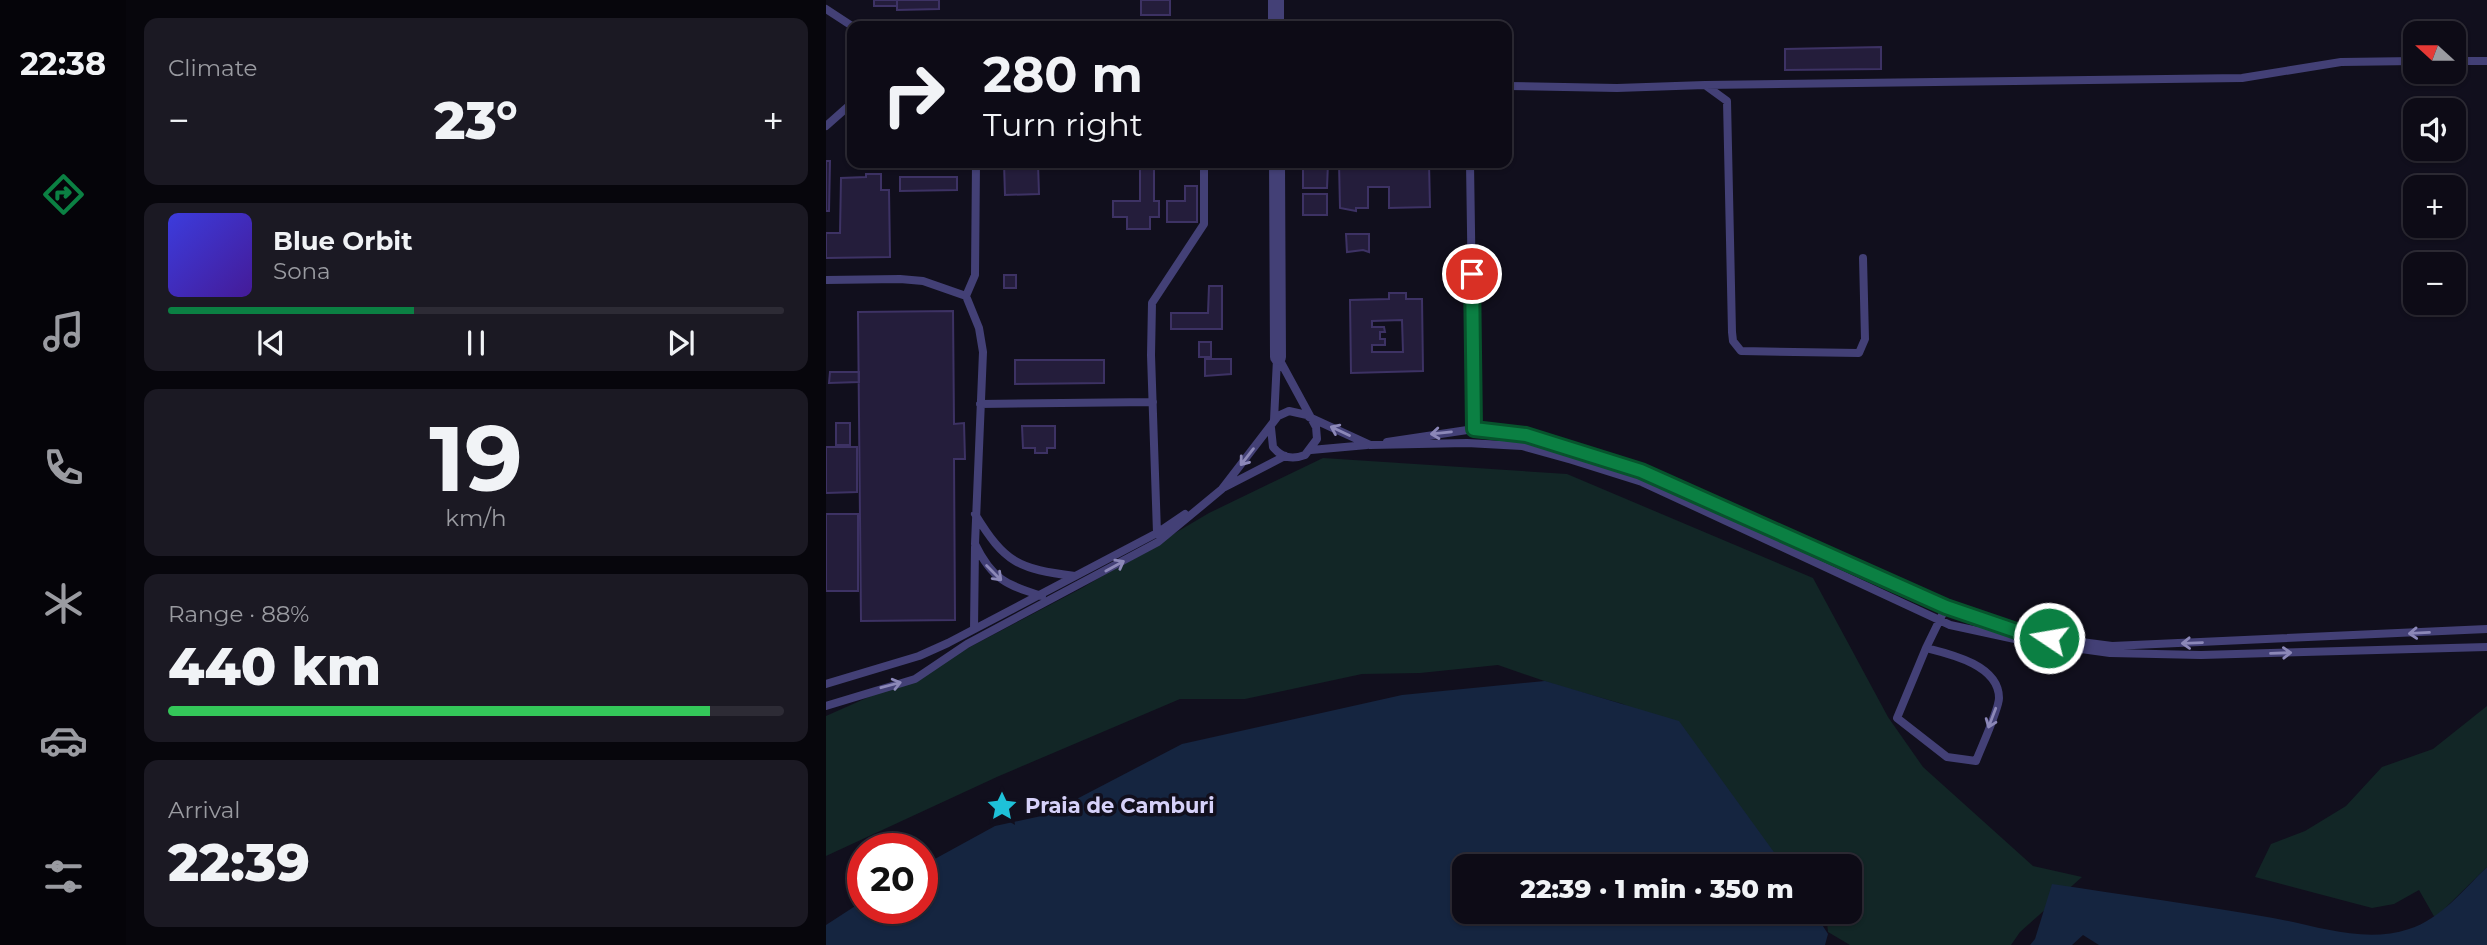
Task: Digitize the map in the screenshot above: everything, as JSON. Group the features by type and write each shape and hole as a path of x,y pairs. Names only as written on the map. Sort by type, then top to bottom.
{"street":[{"path":"1276,0 1276,21"},
{"path":"1277,168 1278,356"}],"lane":[{"path":"826,9 847,23"},
{"path":"1512,86 1618,88 2242,78 2328,63 2403,61"},
{"path":"2466,61 2487,61"},
{"path":"1705,85 1727,101 1732,332 1737,347 1741,351 1859,353 1865,340 1863,258"},
{"path":"826,126 847,107"},
{"path":"974,629 975,514 983,352 979,328 966,296 975,275 976,168"},
{"path":"1157,533 1152,303 1204,224 1203,168"},
{"path":"1470,168 1474,429"},
{"path":"826,280 872,278 923,281 966,296"},
{"path":"1278,356 1317,433 1311,450"},
{"path":"1278,356 1270,440 1284,456 1298,457 1311,450 1370,445 1467,443 1522,446 1642,482 1950,625 2024,641 2110,653 2201,655 2487,647"},
{"path":"980,404 1153,401"},
{"path":"826,706 915,679 967,644 1158,542 1222,489 1273,423 1289,411 1308,416 1370,445 1474,429 1526,435 1641,471 1946,607 2028,635 2112,646 2487,629"},
{"path":"826,684 919,656 974,629 1157,533 1222,489 1284,456"},
{"path":"975,514 993,544 1015,562 1039,572 1075,576"},
{"path":"975,544 984,562 1003,582 1053,599"},
{"path":"1926,648 1949,653 1986,672 1994,682 2000,698 1976,761 1947,757 1898,718 1926,648 1946,607"}],"green space":[{"path":"1323,458 1567,474 1813,578 1888,717 1923,767 2033,866 2082,877 2020,932 2011,945 1850,945 1828,932 1827,924 1862,924 1862,854 1761,854 1670,732 1623,704 1498,665 1420,673 1362,674 1245,699 1180,699 999,776 876,833 847,833 847,846 826,856 826,716 907,680 1082,588 1209,513"},
{"path":"2487,706 2487,867 2435,918 2419,890 2394,904 2372,908 2255,877 2271,844 2305,831 2346,806 2382,767 2433,749"}],"water":[{"path":"1545,681 1679,721 1775,854 1452,854 1452,924 1822,924 1828,934 1825,945 826,945 826,925 847,911 847,924 938,924 938,857 995,826 1046,815 1182,744 1402,695"},
{"path":"2487,867 2487,945 2099,945 2083,935 2072,945 2030,945 2035,939 2052,884 2245,913 2341,932 2375,935 2409,929 2431,918 2451,903"}],"building":[{"path":"874,0 897,0 897,6 874,6"},
{"path":"897,0 939,0 939,9 897,10"},
{"path":"1141,0 1170,0 1170,15 1141,15"},
{"path":"1881,47 1881,69 1785,70 1785,49"},
{"path":"826,161 830,161 829,211 826,211"},
{"path":"1004,168 1038,168 1039,194 1005,195"},
{"path":"1140,168 1154,168 1154,201 1159,201 1159,217 1150,217 1150,229 1127,229 1127,217 1113,217 1113,201 1140,201"},
{"path":"1303,168 1328,168 1327,188 1303,188"},
{"path":"1339,168 1429,168 1430,207 1389,208 1389,187 1368,187 1368,208 1356,208 1356,211 1340,208"},
{"path":"866,174 881,174 881,190 889,190 890,257 826,258 826,233 840,233 841,178 866,177"},
{"path":"900,177 957,177 957,190 900,191"},
{"path":"1185,186 1197,186 1197,222 1167,222 1167,201 1185,201"},
{"path":"1303,194 1327,194 1327,215 1303,215"},
{"path":"1346,234 1369,234 1369,252 1347,252"},
{"path":"1004,275 1016,275 1016,288 1004,288"},
{"path":"1209,286 1222,286 1222,329 1171,329 1171,313 1208,313"},
{"path":"1389,293 1406,293 1406,299 1422,299 1423,371 1351,373 1350,300 1389,299","holes":["1402,320 1403,352 1372,352 1372,345 1385,345 1385,339 1380,339 1380,332 1385,332 1384,327 1372,327 1372,321"]},
{"path":"953,311 954,424 964,423 965,459 954,459 955,620 861,621 858,312"},
{"path":"1199,342 1211,342 1211,357 1199,357"},
{"path":"1205,359 1231,359 1231,374 1205,376"},
{"path":"1015,360 1104,360 1104,383 1015,384"},
{"path":"830,372 859,372 859,382 829,383"},
{"path":"836,423 850,423 850,445 836,445"},
{"path":"1022,426 1055,426 1055,448 1047,448 1047,453 1035,453 1035,448 1023,448"},
{"path":"826,447 857,447 857,492 826,493"},
{"path":"826,514 858,514 858,591 826,591"}],"place":[{"name":"Praia de Camburi","path":"1002,806"}],"route":[{"path":"1472,274 1474,429 1526,435 1641,471 1946,607 2028,635 2049,638"}]}
